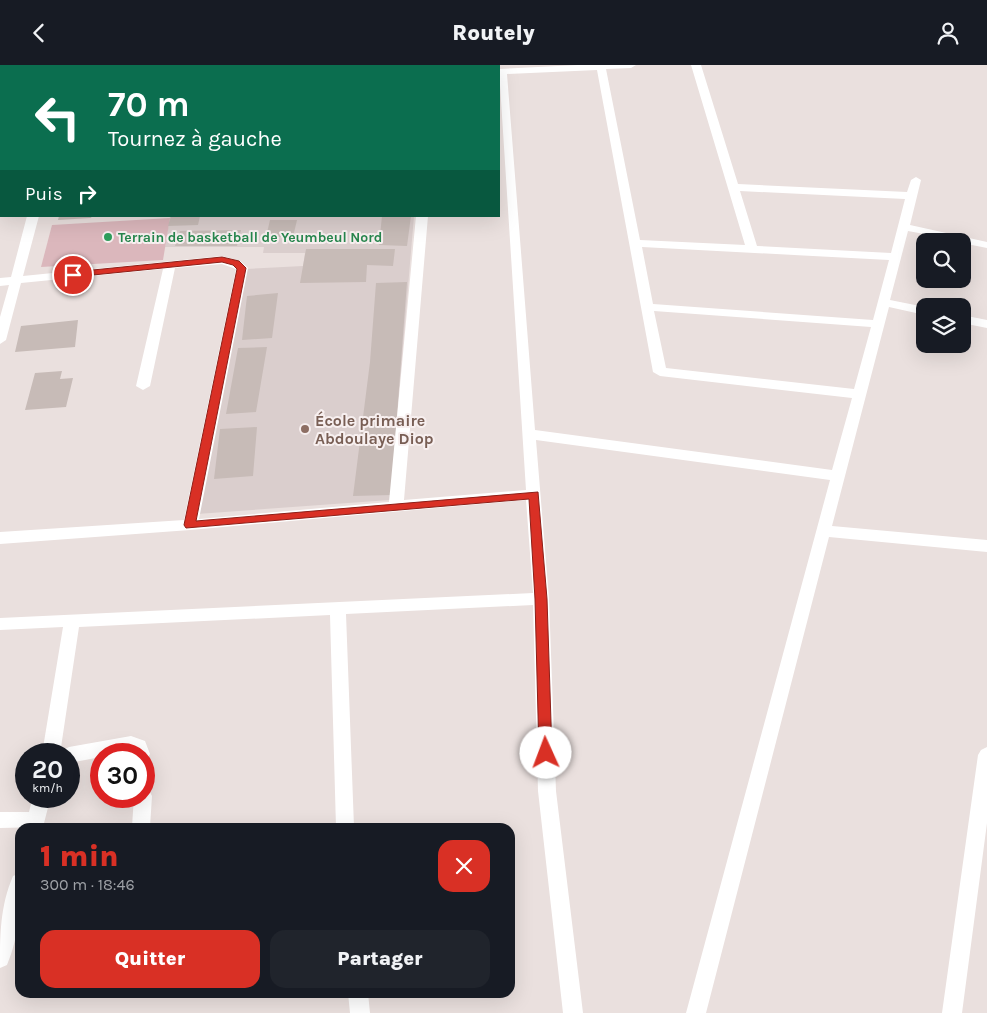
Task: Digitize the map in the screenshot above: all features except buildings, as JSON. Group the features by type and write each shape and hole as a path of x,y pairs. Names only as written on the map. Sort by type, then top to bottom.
{"street":[{"path":"573,1013 547,791 541,599 500,71 553,66 601,67 631,65"},
{"path":"696,65 752,248"},
{"path":"601,67 660,371 860,394"},
{"path":"696,1013 916,180"},
{"path":"734,187 912,196"},
{"path":"0,340 33,217"},
{"path":"396,506 422,217"},
{"path":"904,227 987,245"},
{"path":"635,243 895,257"},
{"path":"0,282 222,260 236,263 242,268 190,525"},
{"path":"143,386 170,265"},
{"path":"883,302 916,309"},
{"path":"648,307 878,324"},
{"path":"971,321 987,324"},
{"path":"528,434 838,476"},
{"path":"0,537 190,525 534,494"},
{"path":"823,531 987,546"},
{"path":"0,624 541,599"},
{"path":"338,607 345,823"},
{"path":"53,743 72,620"},
{"path":"952,1013 987,755"},
{"path":"35,823 39,808"},
{"path":"141,823 143,808"},
{"path":"0,819 28,823"},
{"path":"0,958 15,905"},
{"path":"358,998 360,1013"}],"shaded area":[{"name":"École primaire Abdoulaye Diop","path":"170,217 414,217 390,500 197,514 246,269 303,266 305,253 263,253 264,247 165,247"},
{"name":"Terrain de basketball de Yeumbeul Nord","path":"170,218 163,260 41,267 52,225"}],"place":[{"name":"Terrain de basketball de Yeumbeul Nord","path":"108,237"},
{"name":"École primaire Abdoulaye Diop","path":"305,429"}],"route":[{"path":"73,275 222,260 236,263 242,268 190,525 534,494 541,599 546,753"}]}
